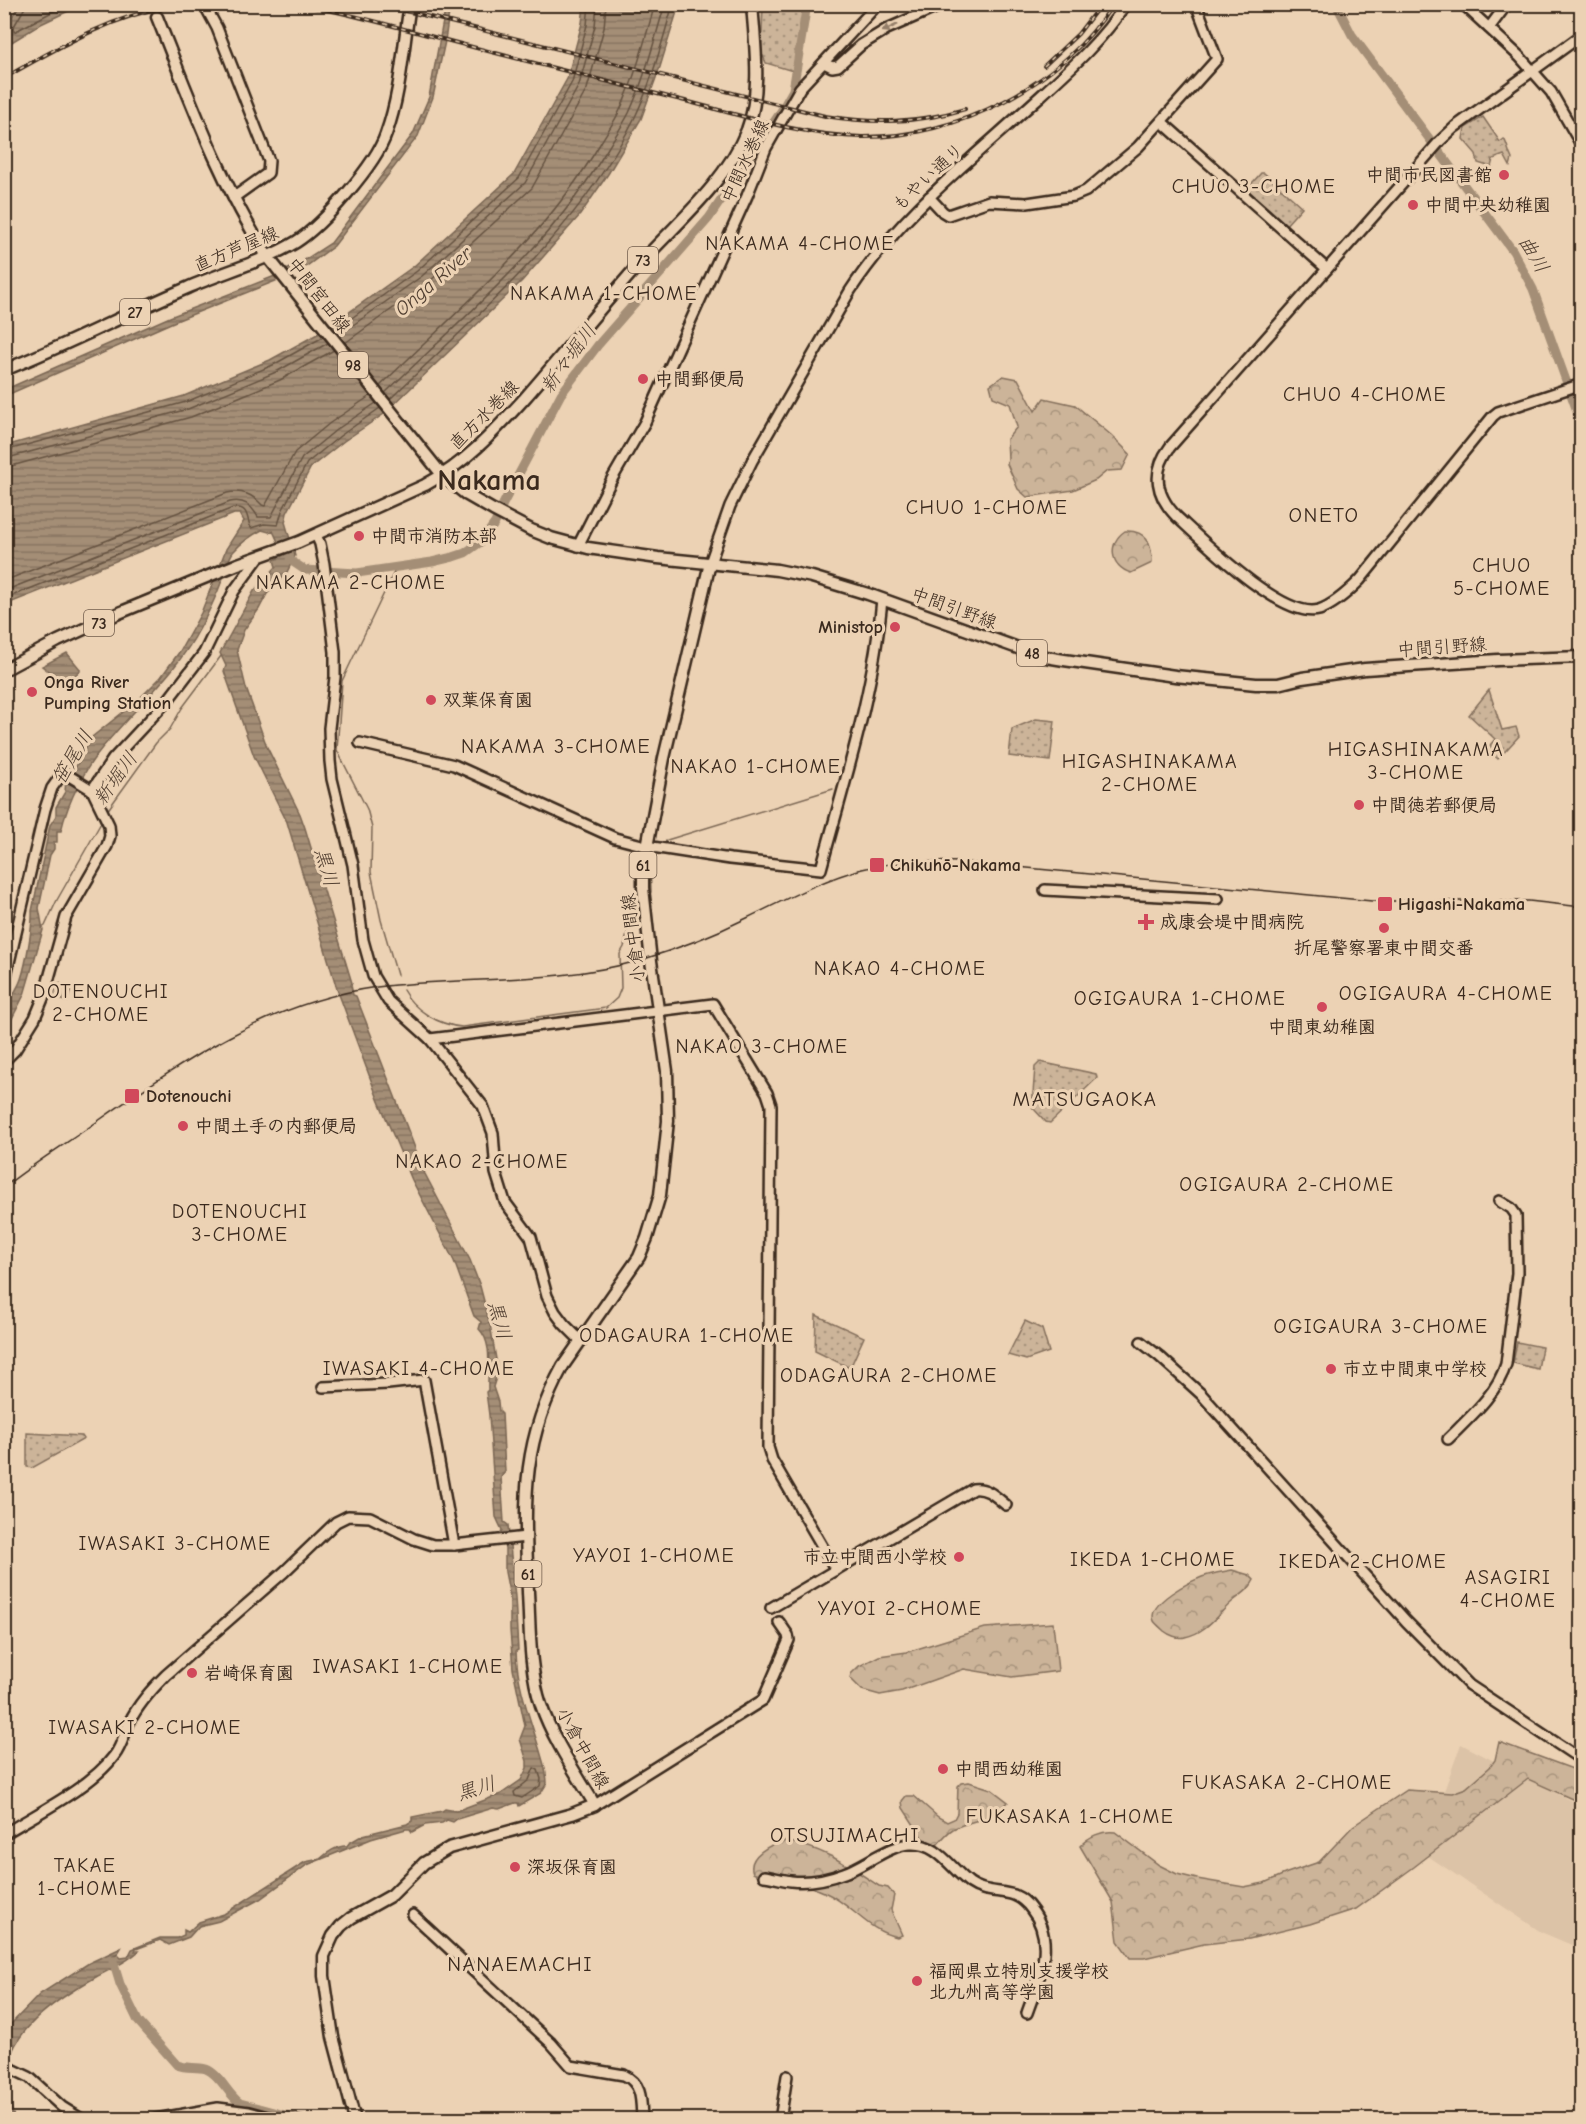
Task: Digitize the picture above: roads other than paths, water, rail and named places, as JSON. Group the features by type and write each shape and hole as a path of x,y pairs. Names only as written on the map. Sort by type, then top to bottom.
{"main road":[{"name":"直方芦屋線","path":"4,370 192,285 269,259 312,230 330,212 375,155 386,135 399,80 410,4"},
{"name":"直方水巻線","path":"4,670 58,641 119,613 316,535 439,472 478,448 551,369 634,270 728,166 748,127 756,93 752,4"},
{"name":"中間宮田線","path":"157,17 209,146 233,198 269,259 439,472"},
{"name":"中間引野線","path":"439,472 467,495 509,520 551,538 578,546 658,558 710,562 803,575 836,584 1040,656 1175,676 1256,684 1278,684 1365,669 1581,657"},
{"name":"小倉中間線","path":"355,2120 333,2037 324,1976 324,1956 333,1936 351,1918 392,1895 424,1863 449,1848 572,1814 595,1805 547,1720 536,1685 521,1538 527,1469 537,1421 553,1383 639,1257 655,1214 664,1173 669,1092 643,888 646,846 710,562"}],"street":[{"path":"204,4 217,28 270,161 268,173 233,198"},
{"name":"中間水巻線","path":"578,546 612,479 645,422 747,196 766,148 800,88 878,4"},
{"path":"824,63 832,67 838,66 861,45 887,29 944,4"},
{"name":"もやい通り","path":"710,562 730,506 747,470 850,291 882,245 929,197 1090,50 1126,4"},
{"path":"929,197 948,215 989,201 1027,203 1074,196 1086,191 1120,164 1162,122 1217,59 1196,4"},
{"path":"1464,4 1551,92 1581,146"},
{"path":"1489,28 1507,4"},
{"path":"1580,385 1498,412 1488,421 1360,579 1344,595 1319,609 1308,610 1283,603 1265,592 1168,508 1160,492 1157,476 1165,454 1180,434 1427,155 1455,128 1581,35"},
{"path":"1162,122 1327,269"},
{"path":"316,535 324,564 336,663 328,728 332,779 353,865 368,959 373,976 383,995 430,1039 472,1091 487,1114 493,1133 498,1182 505,1202 531,1237 545,1289 555,1312 580,1341"},
{"path":"88,787 168,700 204,653 234,591 259,557"},
{"path":"360,743 454,765 615,838 646,846 781,866 821,869 871,680 882,600"},
{"path":"4,984 45,809 57,778 66,774 88,787 109,825 110,836 107,846 66,918 44,996 34,1018 15,1050 4,1061"},
{"path":"1045,890 1218,899"},
{"path":"430,1039 713,1004 767,1093 771,1105 768,1447 772,1460 836,1570"},
{"path":"1448,1439 1496,1388 1506,1364 1517,1273 1516,1215 1511,1208 1499,1201"},
{"path":"1141,1342 1201,1394 1406,1621 1469,1685 1581,1760"},
{"path":"323,1387 423,1380 454,1545"},
{"path":"771,1608 973,1490 981,1488 988,1491 1006,1506"},
{"path":"4,1834 88,1782 109,1762 121,1745 137,1709 151,1690 284,1572 336,1522 348,1516 370,1517 414,1539 433,1545 521,1538"},
{"path":"595,1805 763,1700 789,1640 779,1622"},
{"path":"764,1876 791,1881 825,1879 846,1872 896,1848 909,1844 924,1845 937,1852 978,1888 1014,1895 1026,1902 1038,1917 1044,1937 1045,1956 1028,2013"},
{"path":"412,1915 551,2043 572,2066 624,2075 632,2079 639,2089 642,2120"},
{"path":"4,2065 37,2082 62,2107 83,2120"},
{"path":"780,2120 787,2076"},
{"path":"150,2120 218,2108 249,2112 279,2120"}],"water":[{"path":"20,5 81,5 41,24 7,45 6,29"},
{"path":"446,5 450,5 445,41 433,97 418,136 334,246 304,268 278,280 171,323 5,396 4,390 170,317 275,276 331,243 413,134 429,97"},
{"name":"Onga River","path":"584,5 679,5 641,119 580,215 522,281 384,414 311,467 287,513 285,522 295,556 286,574 267,594 244,630 237,650 246,688 267,747 305,828 352,983 353,995 356,996 425,1174 470,1260 480,1286 490,1324 498,1371 493,1387 499,1411 502,1414 505,1472 501,1477 504,1522 508,1525 515,1597 517,1664 521,1689 545,1767 547,1783 541,1793 519,1806 515,1803 453,1822 447,1820 442,1823 425,1825 412,1832 406,1829 371,1839 307,1865 260,1899 219,1921 199,1926 189,1937 169,1945 160,1940 136,1949 135,1951 139,1951 129,1959 81,1986 50,2007 23,2034 13,2049 7,2066 7,2093 15,2120 7,2119 5,2115 5,2034 11,2024 40,1994 89,1963 121,1948 112,1956 128,1957 132,1949 160,1938 177,1938 184,1935 184,1930 188,1932 199,1922 224,1914 305,1862 320,1859 332,1850 347,1846 363,1835 407,1824 412,1821 412,1817 445,1809 456,1811 501,1794 521,1780 527,1768 527,1761 520,1739 525,1726 513,1669 505,1548 499,1537 502,1530 496,1517 486,1392 489,1366 487,1342 479,1329 481,1322 474,1316 454,1261 412,1180 378,1099 337,989 287,822 254,756 224,671 226,666 220,653 254,591 276,567 274,560 284,555 273,531 262,530 233,552 213,603 191,644 169,673 100,751 85,772 73,796 61,831 57,831 57,842 54,842 54,849 50,855 39,908 43,930 24,995 5,1032 6,1009 19,983 25,964 32,911 50,825 56,816 56,807 65,792 66,779 74,770 92,737 137,701 161,677 180,651 201,613 226,549 244,521 240,514 234,514 5,605 5,446 184,396 270,360 321,332 414,266 514,174 567,79 582,23"},
{"path":"67,653 80,671 64,683 42,666"}],"waterway":[{"name":"新々堀川","path":"290,560 305,570 357,573 453,557 465,553 482,541 495,523 561,394 598,345 709,218 780,113 793,90 807,4"},
{"name":"曲川","path":"1336,4 1352,35 1513,251 1533,289 1582,425"},
{"path":"396,568 342,681 337,750 367,809 372,828 371,872 381,920 397,975"},
{"name":"新堀川","path":"107,811 156,743 170,729 182,708 221,656"},
{"path":"663,844 667,840 833,789"},
{"name":"新堀川","path":"42,928 102,821"},
{"path":"649,896 651,892 650,859 656,852"},
{"path":"403,990 420,1010 436,1020 462,1027 606,1008 617,998 621,988 620,954 628,930 641,910"},
{"path":"113,1961 120,1984 138,2021 177,2065 202,2068 211,2072 240,2103 303,2120"}],"tunnel":[{"path":"153,4 157,17"}],"tram line":[{"path":"4,1187 163,1076 230,1037 300,1006 377,987 543,977 609,968 681,946 818,885 875,866 913,862 965,862 1372,901 1529,901 1582,907"}],"railway":[{"path":"4,78 67,43 109,24 154,9 178,4"},
{"path":"296,4 369,20 776,125 819,133 862,137 898,135 934,128 970,117 1004,101 1036,82 1066,59 1091,33 1113,4"},
{"path":"372,4 825,116 896,121 948,114 965,109"},
{"path":"1044,66 1078,34 1101,4"}],"place":[{"name":"中間市民図書館","path":"1504,175"},
{"name":"中間中央幼稚園","path":"1413,205"},
{"name":"中間郵便局","path":"643,379"},
{"name":"中間市消防本部","path":"359,536"},
{"name":"Ministop","path":"895,627"},
{"name":"Onga River Pumping Station","path":"32,692"},
{"name":"双葉保育園","path":"431,700"},
{"name":"中間徳若郵便局","path":"1359,805"},
{"name":"Chikuhō-Nakama","path":"877,865"},
{"name":"Higashi-Nakama","path":"1385,904"},
{"name":"成康会堤中間病院","path":"1146,922"},
{"name":"折尾警察署東中間交番","path":"1384,928"},
{"name":"中間東幼稚園","path":"1322,1007"},
{"name":"Dotenouchi","path":"132,1096"},
{"name":"中間土手の内郵便局","path":"183,1126"},
{"name":"市立中間東中学校","path":"1331,1369"},
{"name":"市立中間西小学校","path":"959,1557"},
{"name":"岩崎保育園","path":"192,1673"},
{"name":"中間西幼稚園","path":"943,1769"},
{"name":"深坂保育園","path":"515,1867"},
{"name":"福岡県立特別支援学校 北九州高等学園","path":"917,1981"}],"district":[{"name":"CHUO 3-CHOME","path":"1254,186"},
{"name":"NAKAMA 4-CHOME","path":"800,243"},
{"name":"NAKAMA 1-CHOME","path":"604,293"},
{"name":"CHUO 4-CHOME","path":"1365,394"},
{"name":"Nakama","path":"489,480"},
{"name":"CHUO 1-CHOME","path":"987,507"},
{"name":"ONETO","path":"1324,515"},
{"name":"CHUO 5-CHOME","path":"1502,576"},
{"name":"NAKAMA 2-CHOME","path":"351,582"},
{"name":"NAKAMA 3-CHOME","path":"556,746"},
{"name":"HIGASHINAKAMA 3-CHOME","path":"1416,760"},
{"name":"NAKAO 1-CHOME","path":"756,766"},
{"name":"HIGASHINAKAMA 2-CHOME","path":"1150,772"},
{"name":"NAKAO 4-CHOME","path":"900,968"},
{"name":"OGIGAURA 4-CHOME","path":"1446,993"},
{"name":"OGIGAURA 1-CHOME","path":"1180,998"},
{"name":"DOTENOUCHI 2-CHOME","path":"101,1002"},
{"name":"NAKAO 3-CHOME","path":"762,1046"},
{"name":"MATSUGAOKA","path":"1085,1099"},
{"name":"NAKAO 2-CHOME","path":"482,1161"},
{"name":"OGIGAURA 2-CHOME","path":"1287,1184"},
{"name":"DOTENOUCHI 3-CHOME","path":"240,1222"},
{"name":"OGIGAURA 3-CHOME","path":"1381,1326"},
{"name":"ODAGAURA 1-CHOME","path":"687,1335"},
{"name":"IWASAKI 4-CHOME","path":"419,1368"},
{"name":"ODAGAURA 2-CHOME","path":"889,1375"},
{"name":"IWASAKI 3-CHOME","path":"175,1543"},
{"name":"YAYOI 1-CHOME","path":"654,1555"},
{"name":"IKEDA 1-CHOME","path":"1153,1559"},
{"name":"IKEDA 2-CHOME","path":"1363,1561"},
{"name":"ASAGIRI 4-CHOME","path":"1508,1588"},
{"name":"YAYOI 2-CHOME","path":"900,1608"},
{"name":"IWASAKI 1-CHOME","path":"408,1666"},
{"name":"IWASAKI 2-CHOME","path":"145,1727"},
{"name":"FUKASAKA 2-CHOME","path":"1287,1782"},
{"name":"FUKASAKA 1-CHOME","path":"1070,1816"},
{"name":"OTSUJIMACHI","path":"845,1835"},
{"name":"TAKAE 1-CHOME","path":"85,1876"},
{"name":"NANAEMACHI","path":"520,1964"}],"water label":[{"name":"笹尾川","path":"72,757"},
{"name":"黒川","path":"327,867"},
{"name":"黒川","path":"500,1320"},
{"name":"黒川","path":"476,1788"}]}
